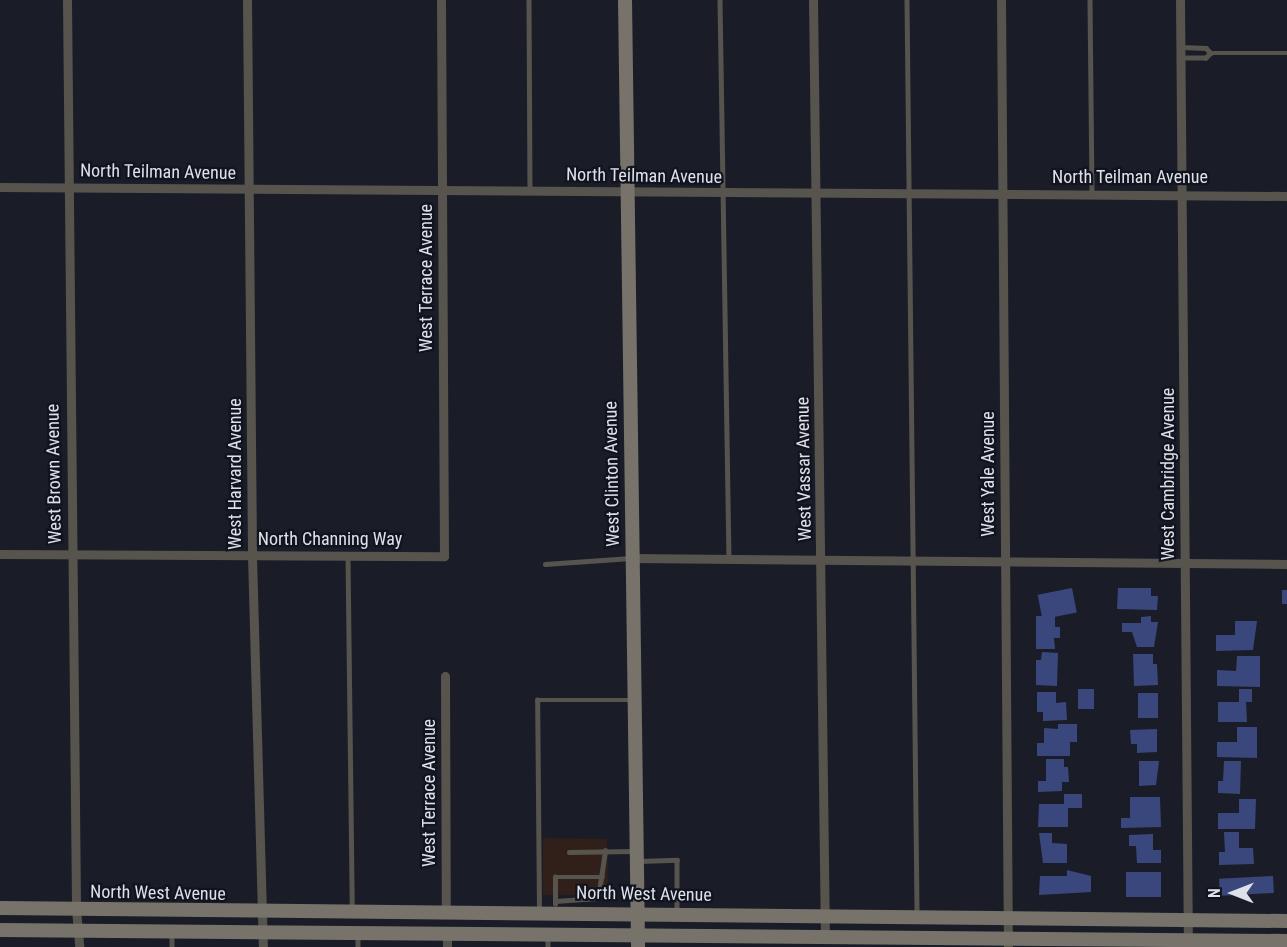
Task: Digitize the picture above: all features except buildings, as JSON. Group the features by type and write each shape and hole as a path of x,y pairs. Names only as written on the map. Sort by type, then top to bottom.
{"main road":[{"name":"West Clinton Avenue","path":"625,0 638,940"},
{"name":"North West Avenue","path":"0,908 262,912 539,911 555,906 677,913 1287,921"},
{"path":"0,930 172,932 263,940 825,938 1008,943 1283,943"}],"street":[{"name":"West Brown Avenue","path":"67,0 76,909 79,947"},
{"name":"West Harvard Avenue","path":"247,0 252,556 263,940"},
{"name":"West Terrace Avenue","path":"441,0 444,556"},
{"name":"West Vassar Avenue","path":"813,0 814,195 823,557 825,938"},
{"name":"West Yale Avenue","path":"1001,0 1008,943"},
{"name":"West Cambridge Avenue","path":"1180,0 1188,944"},
{"name":"North Teilman Avenue","path":"0,188 814,195 1092,193 1287,196"},
{"name":"North Channing Way","path":"0,554 444,556"},
{"path":"631,558 823,557 1287,564"},
{"name":"West Terrace Avenue","path":"445,676 446,910"}],"lane":[{"path":"529,0 530,192"},
{"path":"720,0 729,558"},
{"path":"906,0 917,915"},
{"path":"1090,0 1092,193"},
{"path":"1181,47 1206,48 1211,53 1287,53"},
{"path":"1181,58 1206,58 1211,53"},
{"path":"348,556 352,911"},
{"path":"545,564 631,558"},
{"path":"539,911 537,700 633,700"},
{"path":"603,877 555,877 555,906 594,900 601,893 603,877 605,851"},
{"path":"569,852 605,851 676,860 677,913"},
{"path":"172,932 172,947"}],"shaded area":[{"path":"543,838 607,839 608,886 598,895 543,895"}]}
